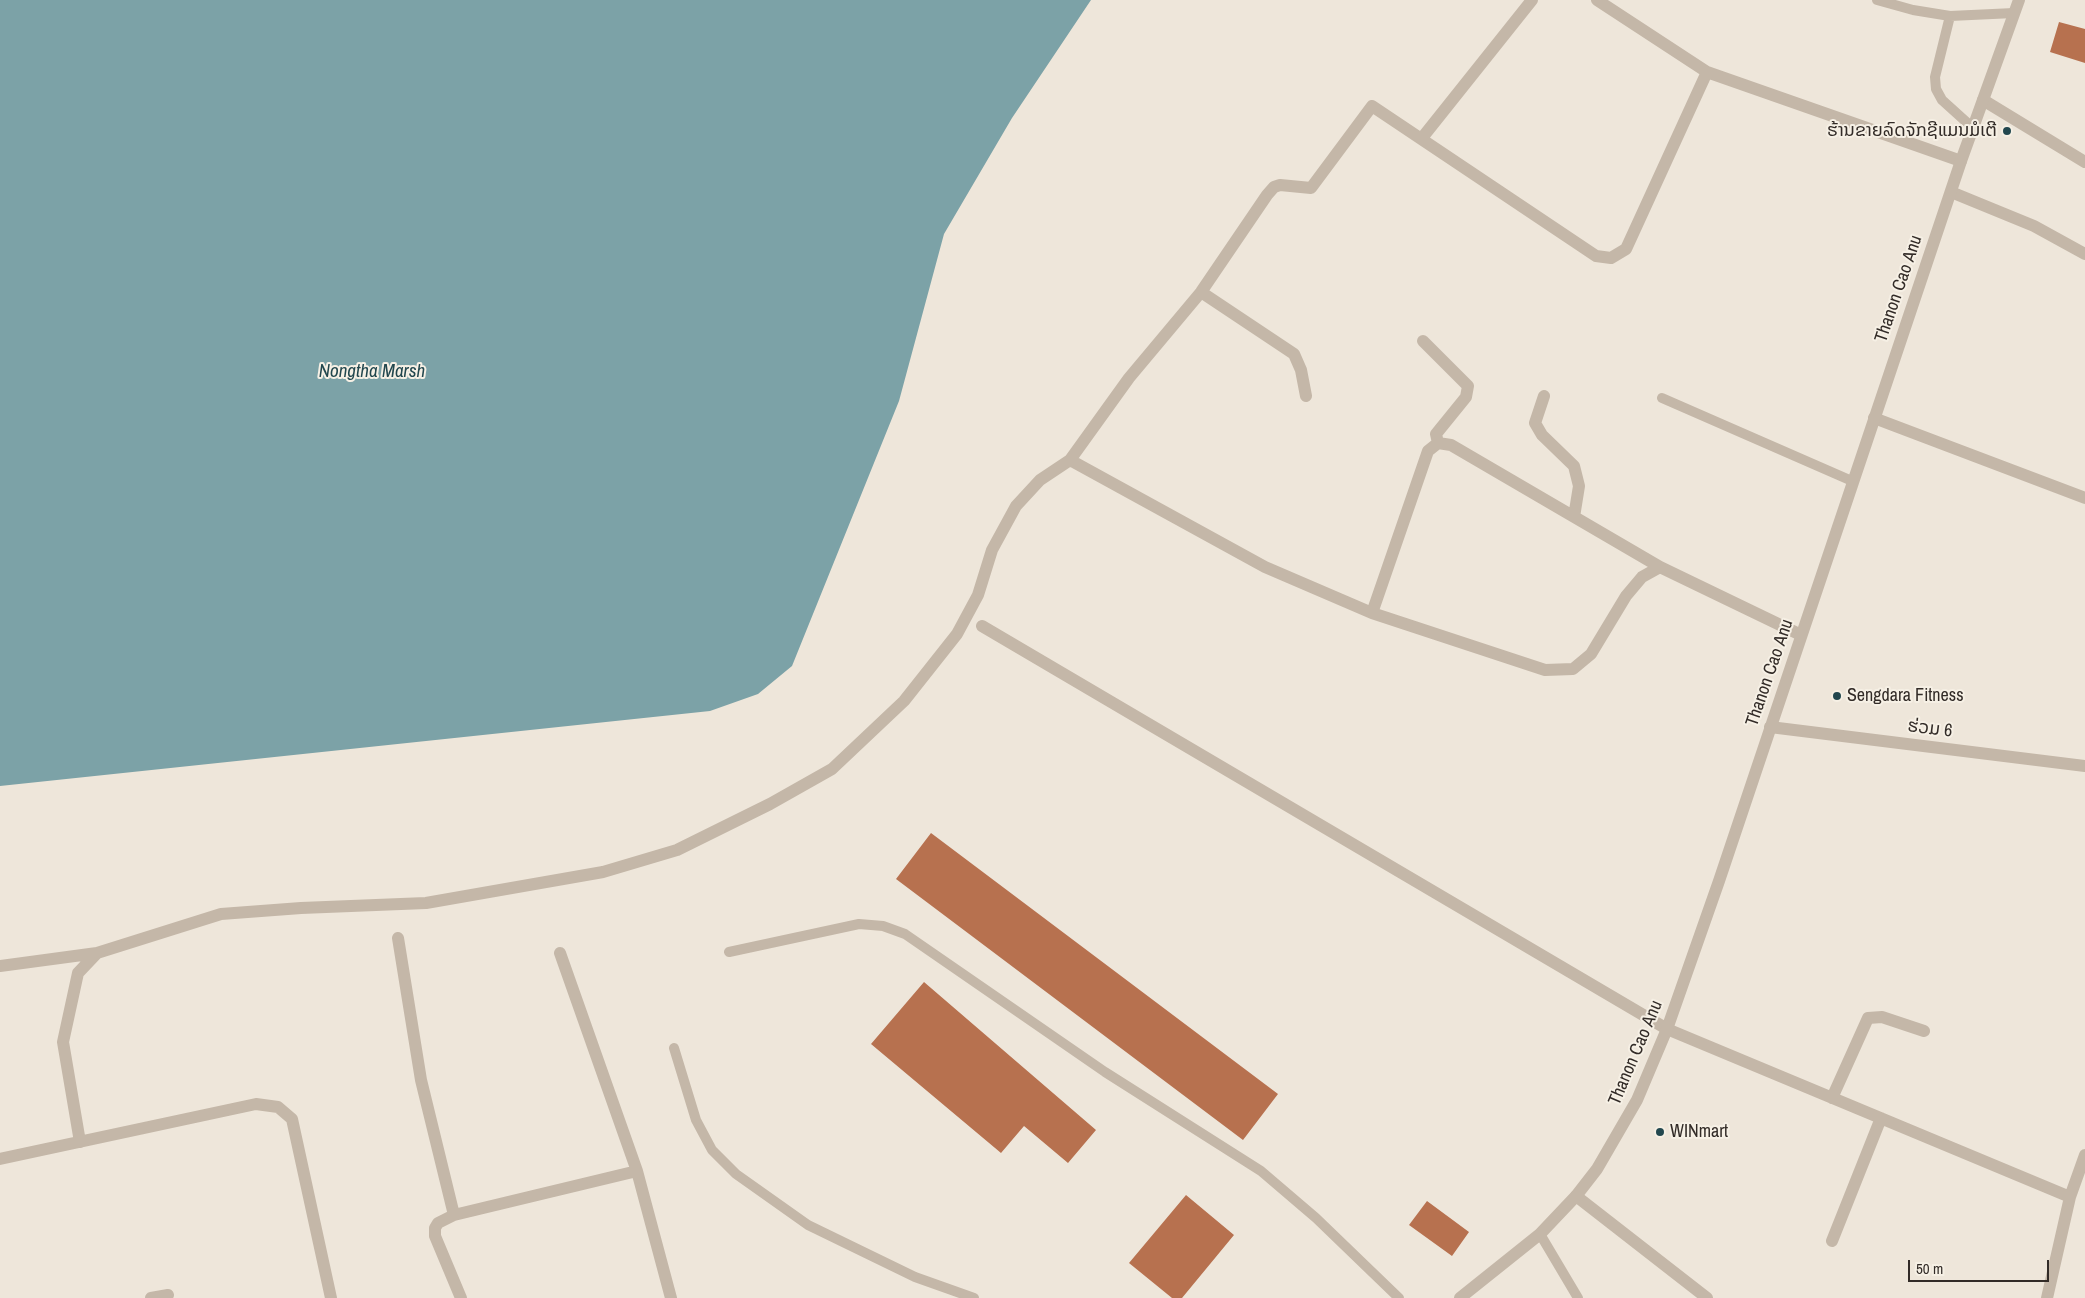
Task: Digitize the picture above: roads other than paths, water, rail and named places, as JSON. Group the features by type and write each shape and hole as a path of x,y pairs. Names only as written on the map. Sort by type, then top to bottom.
{"street":[{"path":"1422,138 1532,0"},
{"path":"1597,0 1707,72 1961,161"},
{"name":"Thanon Cao Anu","path":"1460,1298 1540,1234 1576,1196 1597,1169 1633,1108 1667,1029 1961,161 2019,0"},
{"path":"0,966 97,953 221,914 301,908 426,903 604,872 677,850 770,804 832,769 904,701 957,634 978,595 992,550 1016,506 1040,480 1070,460 1129,378 1202,292 1274,187 1311,188 1372,106 1596,256 1611,258 1626,249 1707,72"},
{"path":"1983,100 2085,162"},
{"path":"1951,192 2034,226 2085,254"},
{"path":"1202,292 1294,354 1301,370 1306,396"},
{"path":"1423,342 1468,386 1466,397 1436,434 1438,443"},
{"path":"1544,396 1535,423 1542,435 1574,466 1579,486 1574,517"},
{"path":"1874,418 2085,498"},
{"path":"1372,613 1428,450 1438,443 1451,445 1660,568 1801,635"},
{"path":"1070,460 1264,567 1372,613 1545,670 1573,669 1591,654 1626,596 1642,577 1660,568"},
{"path":"982,626 1667,1029 2070,1197"},
{"name":"ຮ່ວມ 6","path":"1770,727 2085,766"},
{"path":"398,938 421,1080 454,1215"},
{"path":"80,1142 63,1042 78,973 97,953"},
{"path":"560,953 637,1171 671,1298"},
{"path":"1832,1098 1868,1018 1882,1017 1924,1031"},
{"path":"0,1159 256,1104 278,1107 292,1119 331,1298"},
{"path":"1832,1241 1881,1118"},
{"path":"2047,1298 2070,1197 2085,1155"},
{"path":"461,1298 435,1236 434,1228 438,1223 454,1215 637,1171"},
{"path":"1576,1196 1707,1298"},
{"path":"151,1298 168,1295"}],"lane":[{"path":"1878,0 1913,10 1950,16 2014,13"},
{"path":"1950,16 1935,77 1936,88 1942,100 1973,128"},
{"path":"1662,398 1852,481"},
{"path":"729,952 860,924 883,926 905,934 1105,1072 1260,1171 1316,1218 1399,1298"},
{"path":"674,1048 696,1120 712,1150 736,1174 808,1225 915,1277 974,1298"},
{"path":"1540,1234 1578,1298"}],"water":[{"name":"Nongtha Marsh","path":"0,0 1091,0 1012,118 944,234 899,401 792,666 758,694 710,711 0,786"}],"place":[{"name":"ຮ້ານຂາຍລົດຈັກຊີແມນມໍເຕີ","path":"2007,131"},
{"name":"Sengdara Fitness","path":"1837,696"},
{"name":"WINmart","path":"1660,1132"}]}
